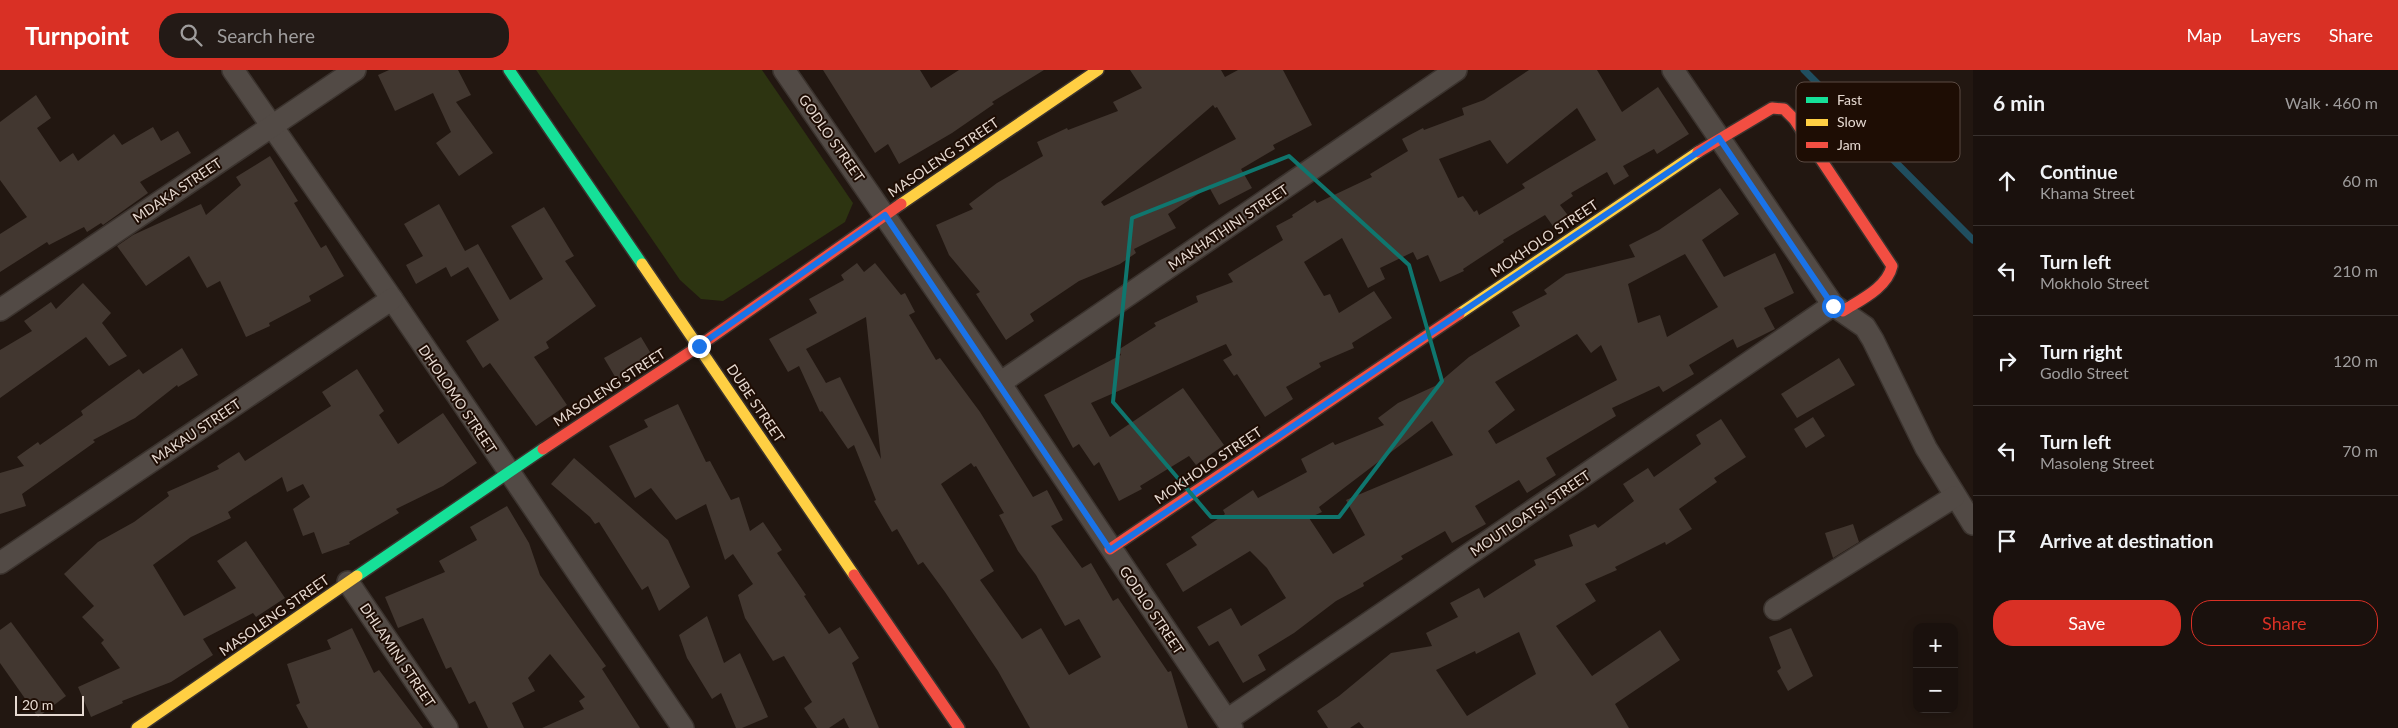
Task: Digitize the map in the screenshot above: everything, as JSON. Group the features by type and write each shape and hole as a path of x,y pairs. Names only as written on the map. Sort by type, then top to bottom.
{"street":[{"name":"DHOLOMO STREET","path":"232,70 392,299 683,728"},
{"name":"MDAKA STREET","path":"0,310 355,70"},
{"name":"DUBE STREET","path":"509,70 959,728"},
{"name":"GODLO STREET","path":"784,70 1000,383 1110,550 1230,724"},
{"name":"MASOLENG STREET","path":"137,728 508,472 699,346 885,215 1098,70"},
{"name":"MAKHATHINI STREET","path":"1000,383 1456,70"},
{"path":"1673,70 1838,308 1865,327 1926,448 1954,497 1973,524"},
{"name":"MOKHOLO STREET","path":"1110,550 1719,138 1772,108 1784,109 1796,121"},
{"name":"MOKHOLO STREET","path":"1823,162 1892,266 1889,276 1881,284 1838,308"},
{"name":"MAKAU STREET","path":"0,563 392,299"},
{"name":"MOUTLOATSI STREET","path":"1230,724 1838,308"},
{"path":"1775,609 1954,497"},
{"name":"DHLAMINI STREET","path":"348,582 447,728"}],"highlighted area":[{"path":"1289,156 1409,265 1442,381 1339,517 1211,517 1113,402 1132,218"}],"green space":[{"path":"536,70 762,70 853,203 845,222 723,301 701,299 680,280"}],"building":[{"path":"389,70 458,70 471,95 456,102 493,153 459,176 436,143 451,132 433,93 395,111 378,75"},
{"path":"823,70 920,70 931,88 959,70 1044,70 992,102 994,104 952,133 899,164 888,144 875,153"},
{"path":"1130,70 1221,70 1225,77 1238,70 1283,70 1312,125 1273,145 1275,149 1241,169 1252,188 1219,205 1209,187 1168,214 1176,228 1134,249 1136,253 1120,264 1079,281 1030,314 1034,321 1006,340 976,294 980,292 949,255 936,225 973,209 969,204 997,183 1043,156 1037,142 1067,128 1068,130 1118,111 1113,102 1142,88","holes":["1213,105 1215,108 1217,107 1236,139 1104,206 1101,202"]},
{"path":"1529,70 1597,70 1622,112 1658,87 1689,134 1657,154 1654,149 1623,166 1629,176 1614,185 1607,172 1571,193 1573,196 1560,205 1570,218 1555,229 1545,215 1503,240 1504,242 1463,269 1464,271 1440,282 1428,255 1417,260 1413,252 1380,268 1385,279 1368,288 1342,238 1304,262 1324,296 1330,294 1339,313 1374,291 1392,318 1352,343 1354,348 1319,363 1321,367 1286,387 1293,399 1265,417 1237,374 1234,376 1223,360 1232,355 1226,344 1091,403 1110,437 1183,388 1224,445 1196,465 1189,456 1140,486 1142,489 1119,501 1099,462 1094,466 1079,444 1073,448 1044,395 1121,355 1118,350 1156,326 1154,323 1198,302 1196,296 1233,282 1228,274 1283,240 1276,226 1293,217 1292,215 1315,200 1317,203 1372,177 1370,174 1408,151 1402,139 1423,128 1424,130 1464,115 1462,108 1484,100","holes":["1577,108 1596,140 1522,184 1525,188 1479,215 1477,210 1474,212 1463,196 1458,198 1439,159 1490,140 1507,164"]},
{"path":"36,95 51,118 37,128 60,162 73,153 78,161 114,134 122,145 153,127 161,141 178,131 191,153 140,182 148,193 103,225 101,223 87,232 84,227 49,245 47,242 0,272 0,234 27,217 0,180 0,122"},
{"path":"270,156 298,201 294,203 321,248 326,245 344,276 309,296 311,301 269,323 270,326 246,337 220,281 207,288 189,256 146,286 117,246 133,235 201,204 206,215 241,185 236,177"},
{"path":"1720,188 1739,214 1702,240 1724,277 1775,253 1794,293 1764,308 1775,329 1737,348 1733,339 1689,365 1694,374 1663,392 1659,386 1612,408 1616,416 1546,458 1556,475 1527,493 1519,480 1475,506 1486,524 1452,543 1445,531 1401,556 1403,559 1363,583 1364,586 1336,601 1294,633 1258,655 1266,670 1243,683 1218,641 1209,646 1197,627 1231,608 1241,626 1286,598 1267,568 1250,551 1183,592 1166,564 1197,545 1191,537 1225,514 1223,510 1253,490 1258,498 1307,472 1301,459 1333,442 1335,445 1384,425 1378,418 1398,403 1435,386 1469,357 1520,326 1512,312 1547,294 1544,290 1566,274 1635,257 1629,245 1659,230","holes":["1685,254 1718,307 1667,337 1660,315 1638,323 1628,284","1577,334 1591,353 1601,345 1617,380 1496,444 1488,431 1515,410 1495,382","1432,421 1453,455 1346,500 1365,535 1333,554 1309,518 1322,512 1319,507"]},
{"path":"439,204 465,251 478,244 510,300 543,279 511,226 544,207 574,256 565,261 596,306 546,342 549,348 534,357 567,405 536,426 490,363 483,368 466,341 499,320 468,267 451,277 446,267 416,284 406,265 423,256 404,224"},
{"path":"857,263 864,272 875,263 901,295 905,293 915,312 909,315 936,360 940,358 980,412 1033,497 1047,490 1063,520 1051,526 1082,568 1091,563 1113,601 1118,598 1168,672 1171,671 1188,728 1030,728 998,671 945,592 923,562 918,565 897,529 892,532 874,501 876,500 854,445 848,449 822,411 820,412 799,366 788,372 769,339 817,313 809,299 844,280 841,275","holes":["866,317 881,459 840,377 826,383 806,349","971,463 974,467 976,466 1004,513 999,515 1018,551 1036,575 1065,626 1079,619 1101,657 1069,675 1041,628 1022,639 980,580 994,571 941,484"]},
{"path":"83,283 111,313 102,323 127,356 109,366 86,337 0,398 0,350 32,331 24,321 51,302 56,309"},
{"path":"641,337 653,357 617,380 604,358"},
{"path":"182,348 198,375 178,387 177,385 135,418 93,440 95,442 22,494 26,506 0,514 0,473 24,466 17,457 38,442 40,445 83,415 81,411 139,369 143,374"},
{"path":"1839,358 1855,385 1797,418 1781,394"},
{"path":"357,369 384,411 379,415 398,444 443,413 477,463 443,486 396,509 399,513 349,542 350,544 322,554 314,532 303,536 293,509 310,497 303,484 287,492 282,477 228,512 231,518 191,537 153,565 184,616 236,588 217,561 246,541 285,598 256,617 253,613 203,639 213,655 171,682 122,701 123,703 91,717 78,687 120,668 101,643 104,640 82,617 94,606 64,574 98,542 134,522 169,496 167,492 219,469 217,466 239,452 245,461 331,406 322,392"},
{"path":"678,404 706,462 710,461 731,500 739,497 750,531 763,522 782,550 777,553 806,595 804,596 829,634 840,627 859,658 852,663 879,728 849,728 844,718 829,728 817,728 804,708 812,702 784,656 773,661 745,618 738,595 753,584 733,554 725,560 706,504 676,520 651,488 635,498 609,446 648,427 644,420"},
{"path":"1813,417 1825,436 1806,448 1794,429"},
{"path":"1721,419 1746,457 1714,478 1717,482 1679,509 1692,529 1666,545 1665,542 1615,567 1617,570 1585,584 1596,601 1556,626 1592,676 1660,630 1680,660 1615,704 1629,728 1364,728 1359,722 1350,728 1328,728 1317,711 1339,696 1391,653 1432,646 1426,633 1458,617 1450,603 1479,588 1484,598 1536,565 1534,560 1573,546 1569,535 1595,524 1598,528 1634,501 1623,484 1648,468 1654,477 1701,444 1696,435","holes":["1519,632 1536,674 1467,716 1436,670 1475,651 1476,654"]},
{"path":"574,458 668,540 690,587 659,611 648,586 642,590 599,522 595,524 590,517 551,484"},
{"path":"507,506 529,543 540,575 606,666 602,669 640,728 542,728 584,709 579,701 585,697 550,654 528,678 535,691 512,703 524,728 488,728 475,701 469,704 451,667 446,669 423,618 398,628 385,597 445,572 439,561 477,540 470,527"},
{"path":"1853,524 1859,542 1833,558 1825,533"},
{"path":"707,616 724,663 740,653 768,717 742,728 736,728 721,693 712,699 687,658 679,635"},
{"path":"11,622 66,696 38,717 0,663 0,630"},
{"path":"352,628 374,673 379,670 423,728 308,728 296,705 300,703 287,664 331,649 327,640"},
{"path":"1791,628 1813,676 1788,691 1777,671 1781,668 1769,637"}],"waterway":[{"path":"1804,70 1816,82"},
{"path":"1895,162 1973,240"}],"traffic: fast":[{"path":"509,70 642,264"},
{"path":"357,576 543,449"}],"traffic: slow":[{"path":"901,204 1098,70"},
{"path":"1459,314 1698,152"},
{"path":"642,264 854,575"},
{"path":"137,728 357,576"}],"traffic: jam":[{"path":"1698,152 1772,108 1784,109 1796,122"},
{"path":"1823,162 1892,266 1885,281 1879,287 1843,311"},
{"path":"543,449 699,346 901,204"},
{"path":"1110,549 1459,314"},
{"path":"854,575 959,728"}],"route":[{"path":"699,346 885,215 1000,383 1110,550 1719,138 1833,306"}]}
